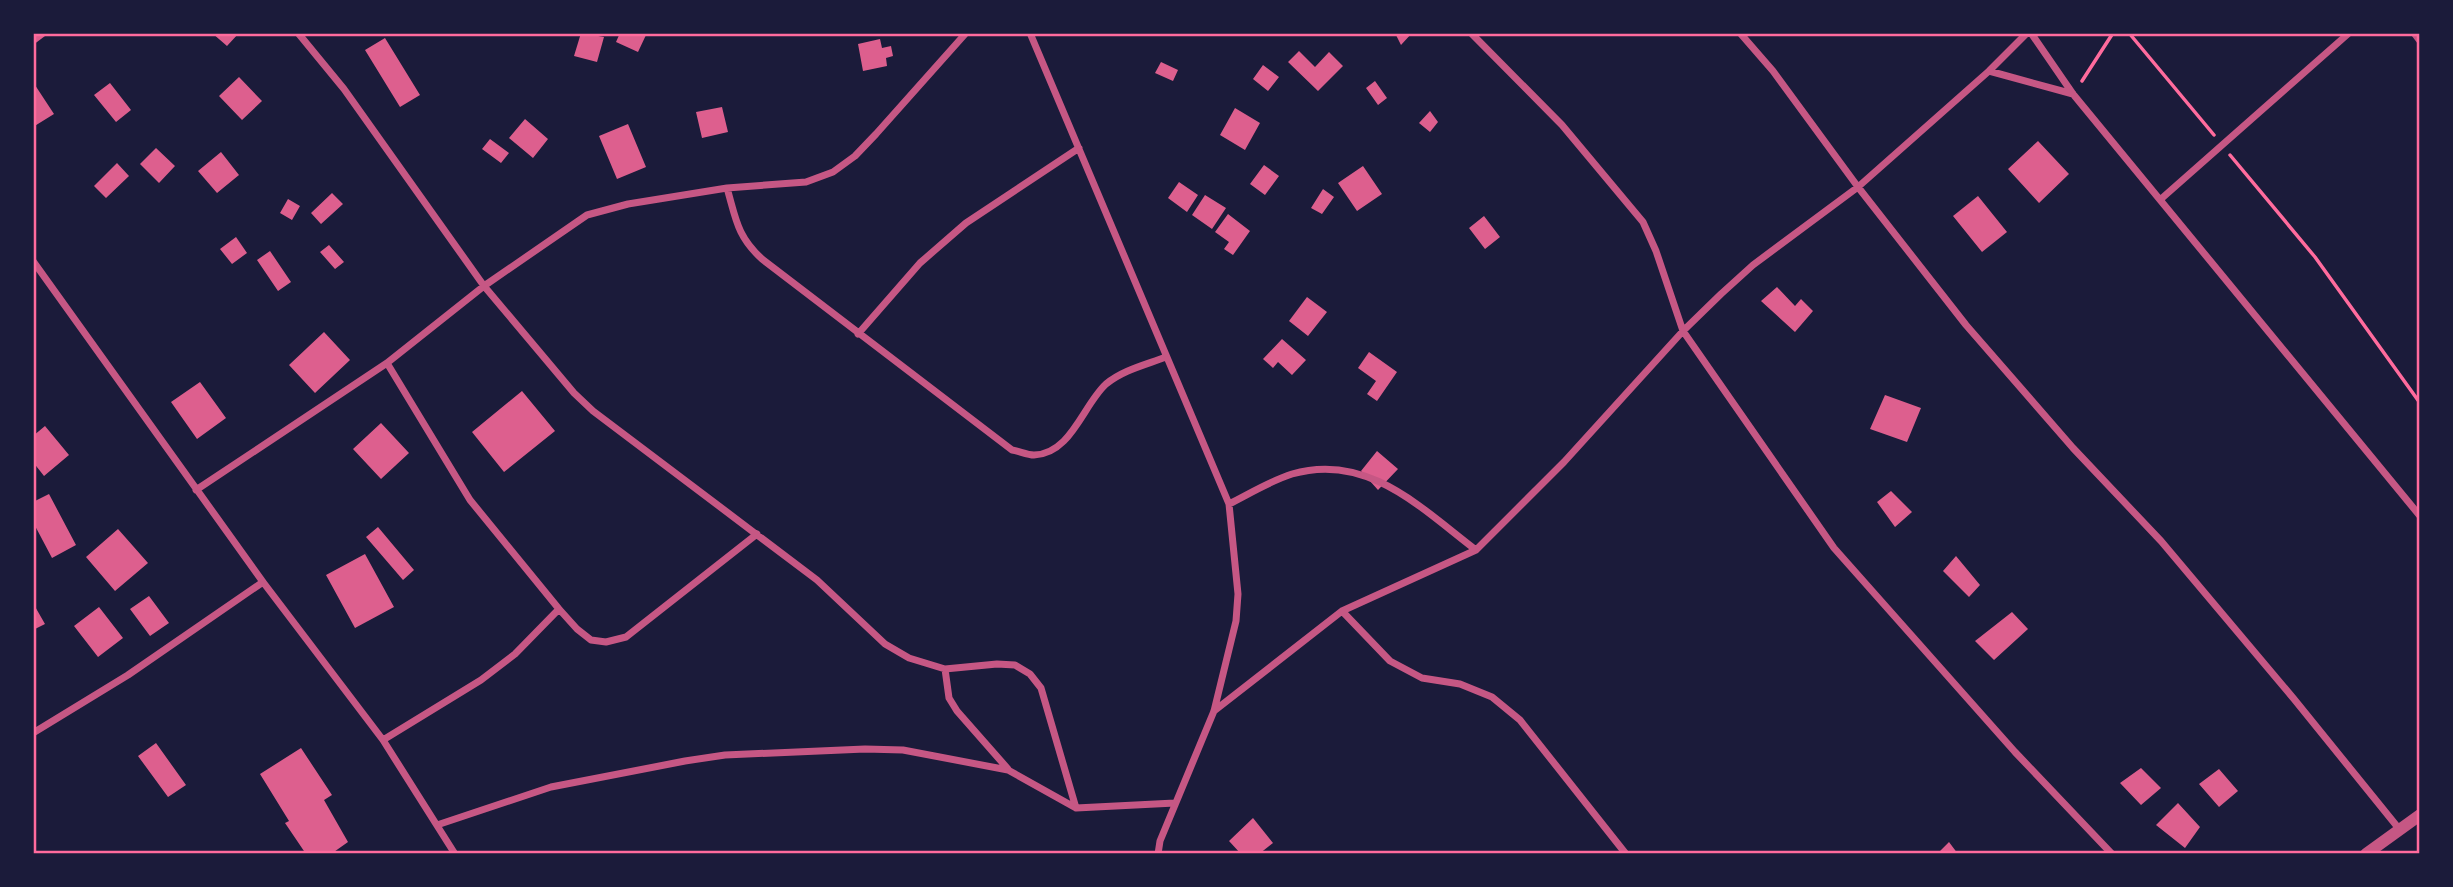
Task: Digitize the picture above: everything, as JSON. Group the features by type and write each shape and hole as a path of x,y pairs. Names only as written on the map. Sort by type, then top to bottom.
{"street":[{"path":"298,33 344,89 484,286 583,402 817,580 885,644 909,658 945,669 1015,665 1030,674 1041,688 1076,808"},
{"path":"196,490 387,363 484,286 587,215 628,204 727,188 806,181 833,172 869,142 966,33"},
{"path":"1030,33 1229,504 1238,594 1236,621 1214,711 1160,841 1158,854"},
{"path":"1471,33 1562,125 1643,222 1656,250 1683,331 1834,548 2015,752 2112,854"},
{"path":"1740,33 1773,71 1858,187 1966,325 2073,448 2161,541 2400,830"},
{"path":"1214,711 1342,611 1476,550 1564,462 1683,331 1754,265 1858,187 2029,33 2073,94 2420,516"},
{"path":"2161,199 2348,33"},
{"path":"2414,33 2420,41"},
{"path":"1989,71 2073,94"},
{"path":"858,334 920,264 965,223 1079,148"},
{"path":"727,188 740,233 748,246 790,282 1013,450 1033,455 1053,449 1069,435 1093,399 1120,374 1166,357"},
{"path":"33,261 263,582 383,740 455,854"},
{"path":"387,363 470,500 559,609 577,629 592,639 606,642 626,637 757,534"},
{"path":"1229,504 1290,475 1319,468 1360,473 1398,490 1476,550"},
{"path":"33,733 128,675 263,582"},
{"path":"383,740 481,680 515,654 559,609"},
{"path":"1342,611 1390,661 1422,678 1460,684 1492,697 1520,720 1626,854"},
{"path":"945,669 949,698 957,711 1008,770"},
{"path":"437,825 551,788 725,755 865,749 903,750 1008,770 1076,808 1175,803"},
{"path":"2366,854 2420,816"}],"path":[{"path":"2073,94 2113,33"},
{"path":"2129,33 2218,140"},
{"path":"2226,150 2315,257 2420,404"}],"building":[{"path":"33,33 49,33 33,45"},
{"path":"212,33 239,33 227,46"},
{"path":"581,33 604,37 597,62 574,56"},
{"path":"620,33 646,35 638,52 616,42"},
{"path":"1395,33 1412,33 1401,45"},
{"path":"385,38 420,95 400,107 365,50"},
{"path":"880,39 882,48 891,46 893,56 886,58 887,66 863,71 858,44"},
{"path":"1299,51 1315,67 1329,52 1343,66 1318,91 1288,62"},
{"path":"1161,62 1178,70 1173,81 1155,73"},
{"path":"1263,65 1279,77 1268,91 1253,79"},
{"path":"239,77 262,101 242,120 219,96"},
{"path":"1375,81 1387,98 1378,105 1366,88"},
{"path":"33,82 54,114 33,127"},
{"path":"110,83 131,110 116,122 94,95"},
{"path":"722,107 728,132 702,138 696,112"},
{"path":"1235,108 1260,123 1245,150 1220,135"},
{"path":"1430,111 1438,122 1430,132 1419,123"},
{"path":"525,119 548,139 533,158 509,138"},
{"path":"628,124 646,167 617,179 599,136"},
{"path":"490,139 509,153 501,163 482,149"},
{"path":"2038,141 2069,174 2039,203 2008,169"},
{"path":"156,148 175,166 159,183 140,164"},
{"path":"221,152 239,175 217,193 198,171"},
{"path":"117,163 129,176 106,198 94,186"},
{"path":"1264,165 1279,176 1265,195 1250,184"},
{"path":"1363,166 1382,194 1357,211 1338,183"},
{"path":"1179,182 1198,195 1187,212 1168,198"},
{"path":"1323,189 1334,197 1322,214 1311,208"},
{"path":"332,193 343,204 321,224 311,213"},
{"path":"1205,195 1226,208 1212,229 1192,215"},
{"path":"1978,196 2007,232 1982,252 1953,216"},
{"path":"288,199 300,206 292,220 280,213"},
{"path":"1228,214 1250,231 1233,255 1224,249 1229,242 1215,232"},
{"path":"1484,216 1500,237 1485,249 1469,228"},
{"path":"236,237 247,253 232,264 220,249"},
{"path":"329,245 344,262 335,269 320,252"},
{"path":"270,251 291,282 278,291 257,260"},
{"path":"1777,287 1795,306 1801,299 1813,311 1795,332 1761,301"},
{"path":"1307,297 1327,312 1308,336 1289,321"},
{"path":"324,332 350,360 315,393 289,365"},
{"path":"1282,339 1306,360 1292,375 1278,362 1273,368 1263,359"},
{"path":"1369,352 1397,372 1377,401 1367,394 1376,381 1358,368"},
{"path":"200,382 226,418 197,439 171,402"},
{"path":"522,391 555,431 504,472 472,432"},
{"path":"1885,395 1921,408 1907,442 1870,429"},
{"path":"381,423 409,453 381,479 353,449"},
{"path":"45,426 69,455 44,476 33,462 33,436"},
{"path":"1377,451 1398,469 1378,490 1361,471"},
{"path":"1891,491 1912,512 1895,527 1877,502"},
{"path":"49,494 76,545 52,558 33,522 33,502"},
{"path":"378,527 414,570 403,580 366,537"},
{"path":"118,529 148,563 115,591 86,557"},
{"path":"365,554 394,607 355,628 326,575"},
{"path":"1956,556 1980,585 1969,597 1943,571"},
{"path":"149,596 169,623 150,636 130,609"},
{"path":"33,603 45,624 33,630"},
{"path":"99,607 123,638 98,657 74,626"},
{"path":"2012,612 2028,629 1994,660 1975,641"},
{"path":"156,743 186,785 168,797 138,756"},
{"path":"301,748 332,795 324,800 348,842 331,854 306,854 285,823 289,821 260,774"},
{"path":"2141,768 2161,788 2141,805 2120,783"},
{"path":"2219,769 2238,791 2219,807 2199,784"},
{"path":"2178,803 2200,827 2185,848 2156,825"},
{"path":"1253,818 1273,843 1259,854 1241,854 1229,841"},
{"path":"1949,842 1958,854 1937,854"}]}
